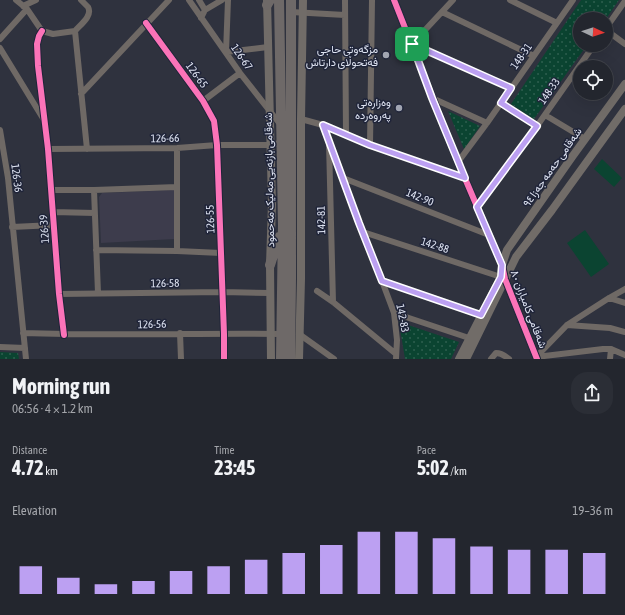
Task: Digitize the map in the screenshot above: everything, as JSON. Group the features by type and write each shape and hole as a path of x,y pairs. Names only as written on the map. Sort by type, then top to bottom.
{"highway":[{"name":"شەقامی بازنەیی مەلیک مەحمود","path":"279,0 280,124 283,225 281,359"},
{"name":"شەقامی بازنەیی مەلیک مەحمود","path":"290,359 296,279 291,0"},
{"path":"270,265 283,225"}],"main road":[{"path":"299,359 296,279 302,119 303,0"},
{"path":"268,2 272,204 270,265 271,359"},
{"name":"شەقامی حەمە جەزا ٩٤","path":"503,278 502,265 507,250 625,84"},
{"path":"459,359 481,315 516,257 625,109"},
{"path":"468,358 503,278"}],"street":[{"path":"16,0 25,8 42,31 53,34 75,31 87,17 89,13 88,8 81,0"},
{"path":"0,39 25,8 36,0"},
{"path":"81,94 169,0"},
{"name":"126-67","path":"188,0 240,73 280,124"},
{"path":"200,0 205,10"},
{"path":"201,18 205,10 222,0"},
{"path":"228,0 226,52 268,47"},
{"path":"345,0 346,134"},
{"path":"370,145 372,0"},
{"name":"شەقامی کامیاران ٨٠","path":"394,0 458,162 502,265"},
{"path":"453,0 412,44 511,88"},
{"path":"510,0 557,23"},
{"name":"148-31","path":"458,162 573,0"},
{"path":"613,19 625,1"},
{"path":"291,12 345,15"},
{"path":"442,12 534,56"},
{"name":"126-65","path":"146,23 203,101 214,121 217,145"},
{"name":"126-39","path":"42,31 38,36 37,44 38,66 48,148 59,294 64,334"},
{"path":"75,31 87,149"},
{"path":"613,35 625,44"},
{"path":"0,48 45,121"},
{"name":"148-33","path":"477,207 589,52"},
{"path":"203,101 240,73"},
{"path":"432,98 486,123"},
{"path":"501,103 537,126"},
{"path":"545,115 585,140"},
{"path":"302,119 323,125 370,145 465,178"},
{"name":"142-83","path":"323,125 394,314 397,340 396,356"},
{"name":"126-36","path":"0,130 7,175 26,359"},
{"name":"142-81","path":"329,139 332,302"},
{"name":"126-66","path":"48,148 178,148 217,145 270,145 281,143"},
{"name":"126-55","path":"217,145 224,359"},
{"path":"177,251 178,148"},
{"path":"0,175 7,175"},
{"name":"142-90","path":"343,178 489,235"},
{"path":"52,190 177,187"},
{"path":"94,190 98,294"},
{"path":"53,212 95,213"},
{"path":"12,227 54,225"},
{"name":"142-88","path":"363,232 503,278"},
{"path":"96,250 221,253"},
{"name":"شەقامی کامیاران ٨٠","path":"503,278 536,358"},
{"path":"382,281 481,315"},
{"path":"536,358 567,325 625,289"},
{"path":"317,291 396,356"},
{"name":"126-58","path":"59,294 222,292 270,293"},
{"path":"610,298 625,303"},
{"path":"394,314 469,338"},
{"path":"567,325 610,328 625,332"},
{"name":"126-56","path":"23,333 282,334"},
{"path":"180,333 181,359"},
{"path":"299,334 334,359"},
{"path":"0,347 24,348"},
{"path":"536,358 603,349 625,355"},
{"path":"610,359 611,350"},
{"path":"491,359 496,353 500,353 509,359"}],"shaded area":[{"path":"174,190 174,239 101,243 99,197 102,193"}],"green space":[{"path":"581,0 619,0 611,12 573,12 573,52 582,52 576,60 573,60 573,65 534,119 511,104"},
{"path":"448,111 480,126 464,149"},
{"path":"602,159 622,178 614,187 594,169"},
{"path":"585,230 609,264 591,277 567,243"},
{"path":"399,322 459,342 451,359 405,359"},
{"path":"0,352 18,353 19,359 0,359"}],"cycle path":[{"path":"394,0 458,162 502,265 505,279 537,359"},
{"path":"146,23 203,101 214,121 217,145 224,359"},
{"path":"42,31 37,44 38,66 48,149 59,294 64,335"}],"place":[{"name":"مزگەوتی حاجی فەتحوڵای دارتاش","path":"386,55"},
{"name":"وەزارەتی پەروەردە","path":"399,108"}],"route":[{"path":"412,44 511,88 501,103 537,126 477,207 502,265 501,277 481,315 382,281 323,125 370,145 465,178 432,98 412,44"}]}
